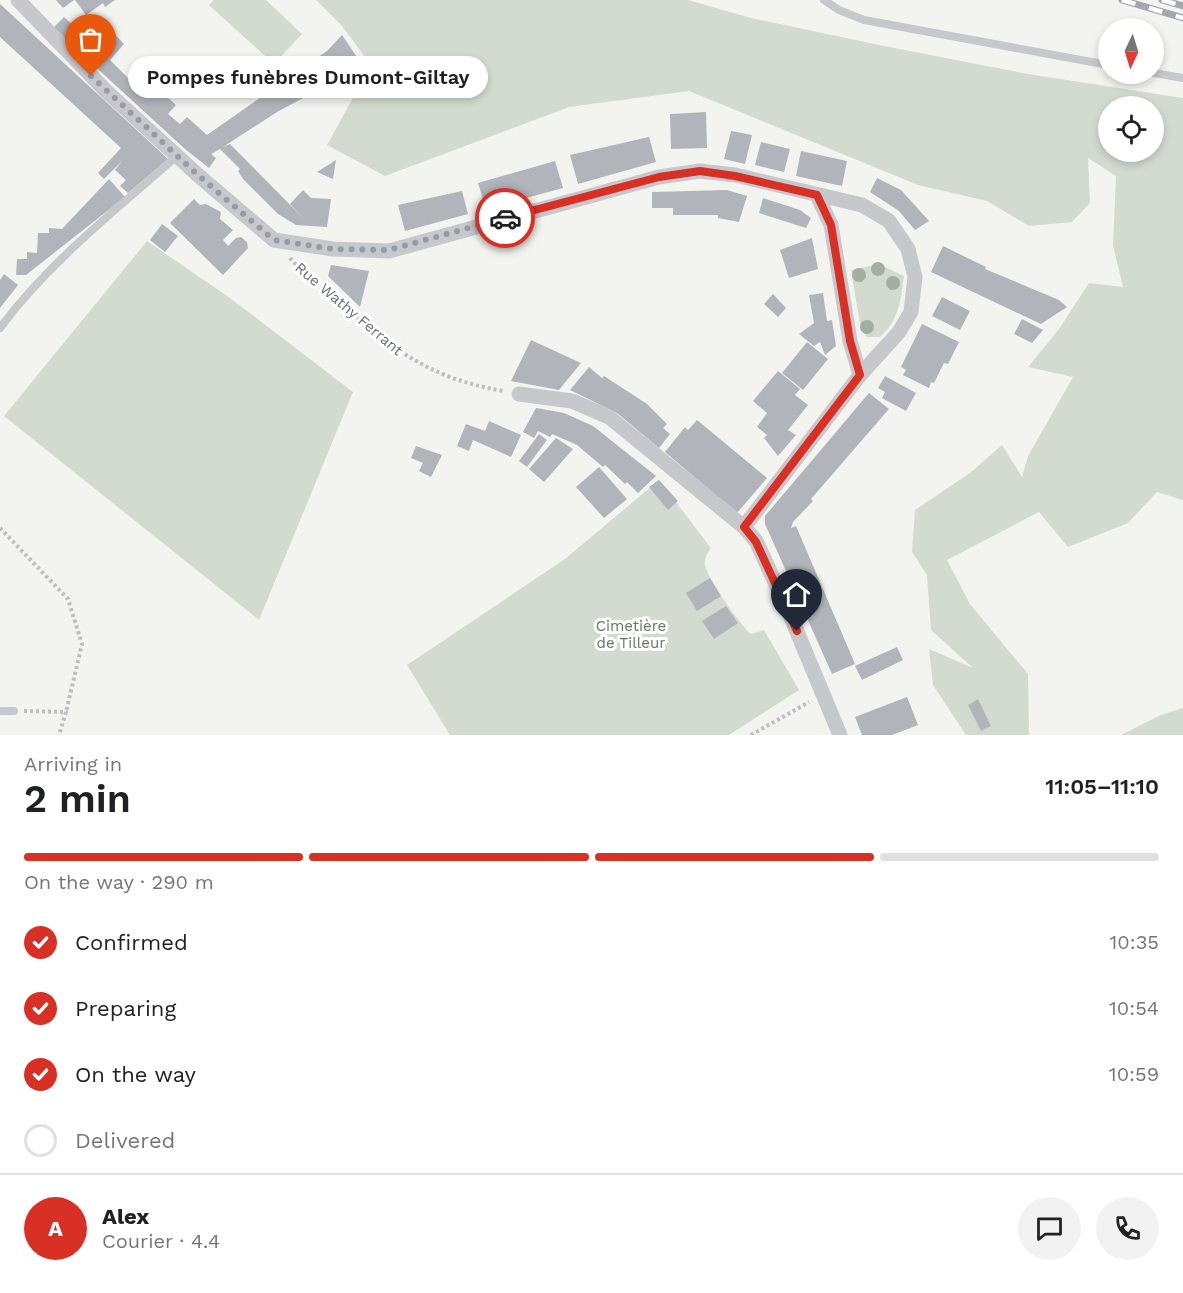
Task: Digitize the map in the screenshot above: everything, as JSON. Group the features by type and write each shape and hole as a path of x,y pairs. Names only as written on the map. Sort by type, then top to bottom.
{"street":[{"path":"18,0 106,91 274,240 333,249 389,250 659,177 700,171 735,176 862,205 889,221 909,249 915,276 911,312 899,332 860,375 744,527"},
{"path":"817,195 831,225 850,341 860,375"},
{"path":"519,394 572,401 609,417 744,527 756,542 840,735"}],"lane":[{"path":"824,0 864,20 1098,63"},
{"path":"1164,75 1183,78"},
{"path":"0,328 22,298 79,243 177,156"},
{"path":"0,711 14,711"}],"path":[{"name":"Rue Wathy Ferrant","path":"274,240 294,263 395,350 433,372 473,386 519,394"},
{"path":"0,528 68,600 82,644 59,735"},
{"path":"751,735 823,694"},
{"path":"14,711 66,712"}],"green space":[{"path":"214,0 266,0 302,34 274,64 209,5"},
{"path":"316,0 688,0 751,18 884,46 1028,74 1183,98 1183,500 1157,492 1128,523 1068,547 1039,512 947,560 970,604 1028,674 1029,735 966,735 933,685 929,649 973,668 931,630 927,575 912,552 915,510 970,473 1002,445 1022,477 1028,456 1073,377 1028,367 1059,329 1089,283 1123,287 1113,246 1116,176 1088,158 1090,203 1072,222 1029,226 987,201 918,185 689,91 569,107 385,176 327,145 371,65 342,26"},
{"path":"147,241 230,298 353,392 259,620 4,416"},
{"path":"879,264 904,276 902,293 895,317 886,331 880,337 867,337 861,329 851,270"},
{"name":"Cimetière de Tilleur","path":"659,480 711,548 705,565 725,601 751,634 764,630 799,690 729,735 450,735 407,665 565,559"},
{"path":"1183,708 1183,735 1121,735 1161,715"}],"building":[{"path":"56,0 74,0 63,8"},
{"path":"75,0 115,0 105,7 103,3 86,15"},
{"path":"0,4 168,159 128,193 120,186 126,180 115,170 122,161 104,179 98,173 121,148 0,37"},
{"path":"64,17 75,27 84,21 90,25 99,18 124,44 110,60 143,93 151,86 157,88 176,105 168,114 180,124 187,117 207,135 327,51 342,35 363,66 277,112 223,147 230,144 305,220 290,204 303,190 311,198 331,199 327,227 296,225 278,214 243,179 238,171 240,169 220,149 211,154 216,158 209,168 185,149 53,28"},
{"path":"706,112 707,148 671,149 670,114"},
{"path":"731,131 752,135 745,164 724,159"},
{"path":"649,137 656,162 578,184 570,155"},
{"path":"761,142 790,149 784,172 755,165"},
{"path":"801,151 847,161 842,186 796,176"},
{"path":"336,160 333,179 317,172"},
{"path":"555,161 563,188 486,209 478,183"},
{"path":"877,178 901,190 929,221 915,230 899,211 870,192"},
{"path":"109,179 125,197 26,275 16,275 17,259 27,259 27,252 37,253 38,233 49,233 49,228 62,229"},
{"path":"727,190 747,196 739,222 718,218 718,215 673,215 673,208 652,208 652,192"},
{"path":"462,191 468,214 405,231 398,205"},
{"path":"763,198 800,210 811,218 806,228 759,213"},
{"path":"194,199 200,205 206,204 221,212 220,219 233,230 223,240 228,246 236,238 241,237 247,242 248,248 223,275 170,223"},
{"path":"162,224 178,236 165,252 150,240"},
{"path":"812,238 818,269 789,278 780,250"},
{"path":"943,246 986,267 985,269 1059,300 1067,307 1041,324 931,272"},
{"path":"331,265 369,271 360,307 328,276"},
{"path":"4,274 18,285 0,308 0,280"},
{"path":"823,293 827,321 832,320 836,346 825,355 820,342 814,346 799,334 814,323 809,295"},
{"path":"773,294 786,308 778,317 764,304"},
{"path":"942,297 970,311 960,330 932,316"},
{"path":"1022,319 1043,330 1032,343 1014,334"},
{"path":"922,324 959,342 948,364 944,363 929,388 903,375 906,370 901,367"},
{"path":"531,340 581,363 559,390 511,381"},
{"path":"807,342 828,359 803,390 782,373"},
{"path":"589,367 602,378 604,376 647,404 667,424 663,428 670,434 659,448 617,413 570,390"},
{"path":"778,371 800,389 795,395 808,405 788,430 796,435 778,456 764,438 767,435 757,427 767,413 753,401"},
{"path":"885,376 916,393 906,411 882,398 885,392 878,388"},
{"path":"869,393 889,409 811,499 813,501 793,522 791,528 796,526 855,664 832,674 765,524 765,516"},
{"path":"536,408 564,413 593,426 656,476 638,493 627,482 625,484 605,465 603,467 577,445 552,434 550,437 538,431 534,438 523,432"},
{"path":"697,420 767,478 737,513 665,452 685,427 688,430"},
{"path":"489,421 521,435 511,457 473,440 469,451 457,446 466,424 485,431"},
{"path":"539,434 547,440 527,467 519,461"},
{"path":"556,438 573,449 544,482 529,469"},
{"path":"416,446 442,455 431,477 419,471 423,463 411,458"},
{"path":"599,467 627,499 604,518 576,487"},
{"path":"659,480 678,501 668,510 649,487"},
{"path":"710,578 721,596 697,611 686,593"},
{"path":"726,606 738,623 714,639 702,621"},
{"path":"897,647 903,660 862,680 855,666"},
{"path":"907,697 918,725 892,735 862,735 855,717"},
{"path":"978,699 991,726 981,731 968,705"}],"railway":[{"path":"1122,0 1183,18"},
{"path":"1162,0 1183,6"}],"way so far":[{"path":"91,76 199,176 274,240 333,249 389,250 505,218"}],"place":[{"name":"Pompes funèbres Dumont-Giltay","path":"91,76"}],"route":[{"path":"505,218 659,177 700,171 735,176 817,195 831,225 850,341 860,375 744,527 756,542 797,631"}]}
